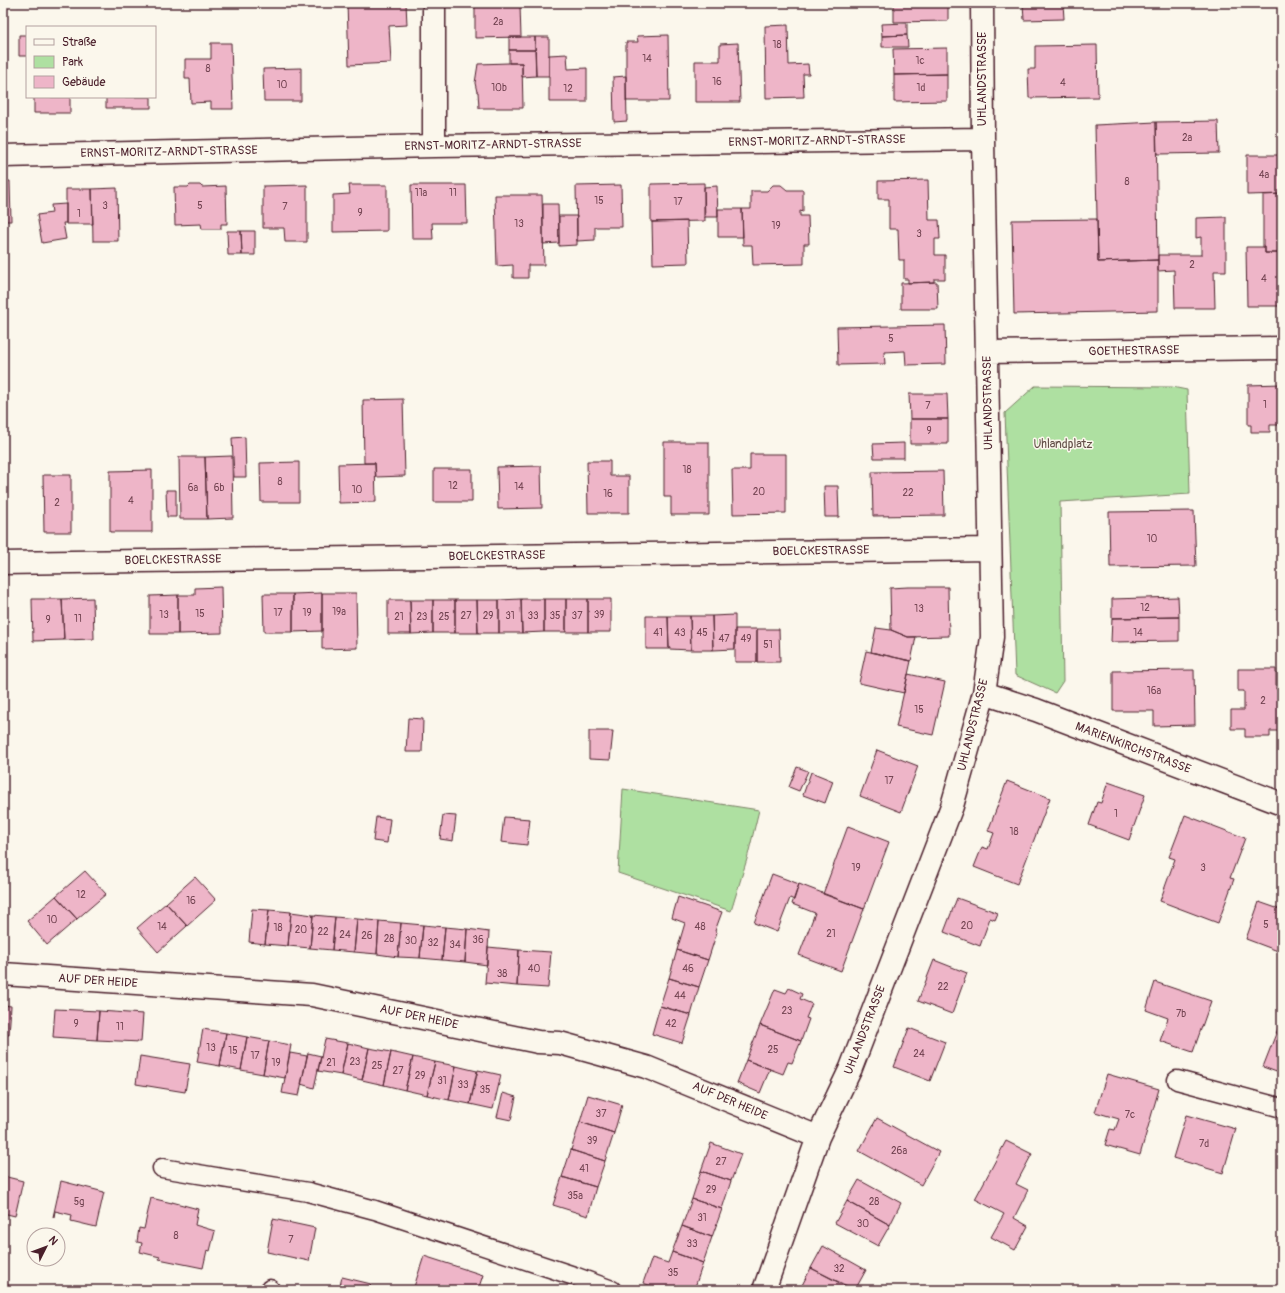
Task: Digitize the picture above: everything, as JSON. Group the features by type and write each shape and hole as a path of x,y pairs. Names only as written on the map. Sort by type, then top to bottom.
{"street":[{"path":"434,3 434,146"},
{"name":"UHLANDSTRASSE","path":"764,1290 818,1137 851,1068 952,806 984,693 992,637 982,3"},
{"name":"ERNST-MORITZ-ARNDT-STRASSE","path":"3,156 434,146 983,139"},
{"name":"GOETHESTRASSE","path":"987,352 1282,348"},
{"name":"BOELCKESTRASSE","path":"3,563 990,549"},
{"name":"MARIENKIRCHSTRASSE","path":"984,693 1036,710 1282,804"},
{"name":"AUF DER HEIDE","path":"3,974 312,995 538,1042 560,1043 646,1067 818,1137"}],"lane":[{"path":"1177,1080 1282,1108"},
{"path":"162,1168 308,1192 375,1210 612,1290"}],"green space":[{"name":"Uhlandplatz","path":"1035,386 1172,387 1187,390 1190,494 1060,502 1063,681 1055,693 1015,675 1005,413"},
{"path":"623,789 759,810 747,859 731,911 618,873"}],"building":[{"path":"347,3 406,3 407,25 389,26 391,63 349,65"},
{"path":"475,3 520,3 520,6 475,6"},
{"path":"894,3 948,3 948,21 894,22"},
{"path":"1023,3 1063,3 1064,19 1024,20"},
{"path":"475,6 520,6 521,37 475,38"},
{"path":"907,23 907,35 882,36 881,24"},
{"path":"788,25 789,65 808,64 809,74 803,74 804,97 766,98 765,26"},
{"path":"19,35 26,35 26,56 19,56"},
{"path":"668,35 669,101 626,101 626,42 638,42 637,36"},
{"path":"907,35 908,47 882,47 882,36"},
{"path":"509,37 535,37 535,50 509,50"},
{"path":"535,37 549,37 549,76 536,76"},
{"path":"211,43 231,43 233,109 211,109 211,102 191,103 190,79 185,79 185,59 211,59"},
{"path":"738,43 740,102 695,102 695,61 720,61 720,44"},
{"path":"1097,45 1098,97 1029,98 1028,69 1035,69 1035,46"},
{"path":"947,48 947,74 894,75 893,49"},
{"path":"509,50 535,50 536,76 522,77 522,63 509,63"},
{"path":"567,54 568,69 587,68 587,102 549,102 549,55"},
{"path":"522,63 523,108 479,108 478,92 475,83 478,64"},
{"path":"301,68 301,101 264,101 263,69"},
{"path":"947,74 947,101 894,102 894,75"},
{"path":"626,76 627,121 614,122 613,77"},
{"path":"34,98 70,98 70,113 34,113"},
{"path":"106,98 151,98 151,108 106,108"},
{"path":"1218,121 1219,153 1157,154 1156,122"},
{"path":"1156,122 1158,260 1098,262 1095,125"},
{"path":"1247,155 1282,155 1282,194 1247,195"},
{"path":"928,180 929,220 939,220 940,239 935,239 935,255 945,255 945,279 934,279 934,282 908,283 908,279 904,279 904,260 899,260 898,229 889,229 889,199 878,199 878,181"},
{"path":"3,181 10,181 11,221 3,221"},
{"path":"704,183 705,221 651,222 651,184"},
{"path":"190,185 200,185 202,187 226,186 227,224 221,224 221,229 202,229 201,224 175,225 174,187 188,187"},
{"path":"307,185 307,242 285,242 284,228 263,228 263,186"},
{"path":"349,185 387,185 387,231 333,232 333,195 350,194"},
{"path":"411,185 466,185 467,223 432,223 433,239 412,239"},
{"path":"621,185 622,227 595,227 595,240 577,241 576,186"},
{"path":"773,185 781,185 787,190 803,190 803,212 800,211 800,216 808,216 809,244 804,244 804,264 753,265 752,245 743,245 742,209 751,209 751,191 767,191"},
{"path":"717,186 718,217 704,217 704,187"},
{"path":"117,188 118,241 93,241 92,189"},
{"path":"66,189 92,189 93,224 66,224"},
{"path":"1282,194 1282,253 1265,253 1265,247 1263,247 1263,195"},
{"path":"495,195 542,195 544,265 528,265 528,278 513,278 513,265 497,266"},
{"path":"66,204 66,223 63,223 66,239 42,243 37,215 52,213 51,205"},
{"path":"543,204 558,204 559,243 543,244"},
{"path":"718,209 742,209 743,237 718,237"},
{"path":"559,216 577,216 577,245 559,246"},
{"path":"1226,217 1226,271 1214,271 1215,308 1175,308 1174,270 1158,271 1158,255 1201,255 1201,237 1196,238 1196,218"},
{"path":"1097,219 1098,262 1158,260 1158,311 1014,314 1012,220"},
{"path":"687,221 688,263 653,264 652,222"},
{"path":"227,231 241,231 242,255 228,255"},
{"path":"241,231 255,231 255,255 242,255"},
{"path":"1246,247 1265,247 1265,253 1282,253 1282,306 1247,306"},
{"path":"937,282 938,309 901,309 901,283"},
{"path":"945,325 946,364 906,365 905,351 884,352 885,364 838,365 837,327"},
{"path":"1282,384 1282,425 1270,425 1270,432 1251,432 1251,425 1248,425 1248,385"},
{"path":"909,394 947,394 948,419 910,419"},
{"path":"403,399 405,476 376,477 375,463 364,463 363,400"},
{"path":"910,419 948,419 948,444 910,444"},
{"path":"245,437 246,477 234,477 232,438"},
{"path":"664,442 709,442 709,515 671,515 671,497 664,497"},
{"path":"904,443 904,458 874,458 873,444"},
{"path":"750,454 786,454 786,513 733,514 732,470 750,470"},
{"path":"232,456 233,518 207,519 205,457"},
{"path":"179,457 205,457 207,519 180,519"},
{"path":"587,461 610,461 610,476 629,476 629,513 588,513"},
{"path":"299,462 299,502 261,502 260,463"},
{"path":"375,463 376,502 339,503 338,464"},
{"path":"541,466 542,508 498,509 497,467"},
{"path":"434,469 472,469 472,502 434,502"},
{"path":"152,470 152,532 110,532 110,471"},
{"path":"943,471 944,515 873,516 872,472"},
{"path":"43,475 71,475 71,532 44,532"},
{"path":"824,486 838,486 839,517 825,517"},
{"path":"166,490 176,490 176,517 167,517"},
{"path":"1194,511 1196,566 1110,567 1109,512"},
{"path":"221,587 222,633 178,634 178,595 195,595 195,588"},
{"path":"948,587 949,636 908,637 891,630 890,588"},
{"path":"322,593 356,593 357,648 322,649"},
{"path":"322,593 322,631 293,632 293,594"},
{"path":"263,594 293,594 293,632 264,632"},
{"path":"178,595 178,634 150,634 150,596"},
{"path":"1178,597 1179,617 1112,618 1112,599"},
{"path":"93,598 94,639 64,640 62,599"},
{"path":"32,599 62,599 64,640 33,641"},
{"path":"521,599 522,633 499,633 499,600"},
{"path":"521,599 544,599 544,632 522,633"},
{"path":"544,599 566,599 566,632 544,632"},
{"path":"566,599 588,599 588,632 566,632"},
{"path":"588,599 611,599 611,632 588,632"},
{"path":"388,600 410,600 411,634 388,634"},
{"path":"410,600 433,600 433,633 411,634"},
{"path":"433,600 455,600 455,633 433,633"},
{"path":"455,600 477,600 478,633 455,633"},
{"path":"477,600 499,600 499,633 478,633"},
{"path":"735,615 735,649 713,650 712,616"},
{"path":"646,616 668,616 669,649 646,649"},
{"path":"668,616 690,616 691,650 669,649"},
{"path":"690,616 712,616 713,650 691,650"},
{"path":"1179,617 1179,641 1111,642 1112,618"},
{"path":"876,628 891,630 908,637 916,637 911,661 871,652"},
{"path":"735,629 757,629 757,662 735,662"},
{"path":"757,629 779,629 780,662 757,662"},
{"path":"866,651 911,661 904,693 859,683"},
{"path":"1238,669 1276,669 1276,689 1282,689 1282,731 1270,731 1270,737 1245,737 1245,729 1231,729 1231,710 1244,710 1244,691 1238,691"},
{"path":"1194,670 1195,725 1154,726 1154,711 1113,711 1113,671"},
{"path":"908,674 945,682 933,735 896,727"},
{"path":"408,718 423,719 422,752 406,752"},
{"path":"589,731 613,731 610,760 589,759"},
{"path":"877,750 918,766 901,812 860,796"},
{"path":"797,767 808,771 799,791 789,787"},
{"path":"811,772 833,781 825,803 803,795"},
{"path":"1007,781 1050,798 1017,884 974,867 982,847 988,849 994,833 988,831"},
{"path":"1108,782 1145,795 1129,840 1089,825 1097,802 1101,803"},
{"path":"443,815 456,816 453,841 440,839"},
{"path":"1185,815 1245,838 1230,878 1234,879 1218,923 1160,901 1175,859 1169,857"},
{"path":"376,817 390,819 387,843 373,841"},
{"path":"504,817 530,819 527,845 501,842"},
{"path":"848,826 889,842 864,909 823,894"},
{"path":"85,871 106,894 77,919 56,896"},
{"path":"772,874 799,884 794,900 790,898 777,932 754,923"},
{"path":"195,877 216,900 187,926 166,903"},
{"path":"799,884 864,909 841,971 799,955 815,913 792,904"},
{"path":"56,896 77,919 47,945 27,921"},
{"path":"678,897 722,912 715,931 717,932 708,960 677,950 685,923 672,918"},
{"path":"957,898 998,913 995,920 990,918 980,946 944,932"},
{"path":"1259,902 1282,910 1282,941 1278,951 1246,939"},
{"path":"166,903 187,926 158,952 137,928"},
{"path":"252,909 269,910 265,944 249,942"},
{"path":"269,910 291,912 288,946 265,944"},
{"path":"291,912 313,915 310,948 288,946"},
{"path":"313,915 335,917 332,950 310,948"},
{"path":"335,917 357,919 354,952 332,950"},
{"path":"357,919 379,921 377,954 354,952"},
{"path":"379,921 401,923 398,957 377,954"},
{"path":"401,923 423,925 420,958 398,957"},
{"path":"423,925 445,927 442,960 420,958"},
{"path":"445,927 467,929 465,962 442,960"},
{"path":"467,929 489,932 487,965 465,962"},
{"path":"488,947 519,950 517,986 485,983"},
{"path":"519,950 551,952 548,988 517,986"},
{"path":"677,950 708,960 699,987 669,978"},
{"path":"934,960 967,973 952,1014 918,1001"},
{"path":"669,978 699,987 691,1015 660,1006"},
{"path":"1155,982 1211,1001 1193,1052 1160,1041 1168,1018 1146,1010"},
{"path":"789,988 802,994 800,999 812,1004 806,1018 809,1019 801,1041 760,1025 775,989 786,993"},
{"path":"3,1005 11,1006 9,1035 3,1034"},
{"path":"660,1006 691,1015 682,1043 652,1034"},
{"path":"55,1009 99,1011 97,1040 53,1037"},
{"path":"99,1011 143,1014 141,1042 97,1040"},
{"path":"760,1025 801,1041 792,1063 788,1062 783,1074 746,1060"},
{"path":"1279,1026 1282,1027 1282,1074 1263,1067"},
{"path":"909,1028 945,1042 930,1081 894,1067"},
{"path":"203,1029 226,1033 220,1066 197,1062"},
{"path":"226,1033 247,1037 241,1070 220,1066"},
{"path":"247,1037 269,1041 263,1074 241,1070"},
{"path":"325,1039 348,1043 341,1075 318,1071"},
{"path":"269,1041 291,1045 285,1078 263,1074"},
{"path":"348,1043 369,1048 362,1080 341,1075"},
{"path":"369,1048 391,1052 384,1085 362,1080"},
{"path":"391,1052 413,1057 405,1090 384,1085"},
{"path":"290,1053 307,1056 299,1096 282,1093"},
{"path":"308,1053 321,1056 314,1088 301,1084"},
{"path":"140,1056 190,1064 185,1092 136,1084"},
{"path":"413,1057 435,1062 427,1095 405,1090"},
{"path":"746,1060 770,1069 760,1093 737,1083"},
{"path":"435,1062 456,1066 449,1100 427,1095"},
{"path":"456,1066 477,1071 470,1104 449,1100"},
{"path":"478,1070 501,1075 493,1109 470,1104"},
{"path":"1107,1074 1159,1089 1140,1155 1105,1145 1110,1129 1115,1130 1119,1119 1095,1112"},
{"path":"503,1093 516,1097 511,1120 497,1117"},
{"path":"588,1095 622,1105 614,1133 580,1122"},
{"path":"1186,1115 1236,1129 1223,1173 1173,1158"},
{"path":"877,1118 939,1152 921,1185 859,1151"},
{"path":"580,1122 614,1133 605,1161 571,1150"},
{"path":"1006,1141 1032,1154 1016,1184 1028,1190 1014,1218 1028,1226 1015,1250 991,1237 1004,1214 975,1199"},
{"path":"711,1143 741,1154 731,1181 701,1171"},
{"path":"571,1150 605,1161 596,1187 562,1177"},
{"path":"701,1171 731,1181 722,1209 692,1199"},
{"path":"3,1176 23,1181 15,1216 3,1213"},
{"path":"562,1177 596,1187 588,1216 553,1205"},
{"path":"859,1180 901,1203 890,1225 847,1201"},
{"path":"61,1181 104,1192 96,1227 71,1221 72,1215 55,1211 53,1217"},
{"path":"151,1198 198,1209 195,1225 215,1231 210,1251 207,1250 203,1268 159,1259 160,1257 140,1252 142,1243 137,1242 139,1228 144,1229"},
{"path":"692,1199 722,1209 712,1237 682,1226"},
{"path":"847,1201 890,1225 878,1246 835,1223"},
{"path":"273,1219 315,1228 309,1261 267,1252"},
{"path":"682,1226 712,1237 703,1263 672,1252"},
{"path":"823,1246 866,1270 855,1290 811,1268"},
{"path":"672,1252 703,1263 694,1290 662,1290 643,1283 652,1258 668,1263"},
{"path":"424,1256 483,1275 478,1290 413,1290"},
{"path":"811,1268 853,1290 800,1289"},
{"path":"342,1277 371,1284 369,1290 339,1290"}]}
